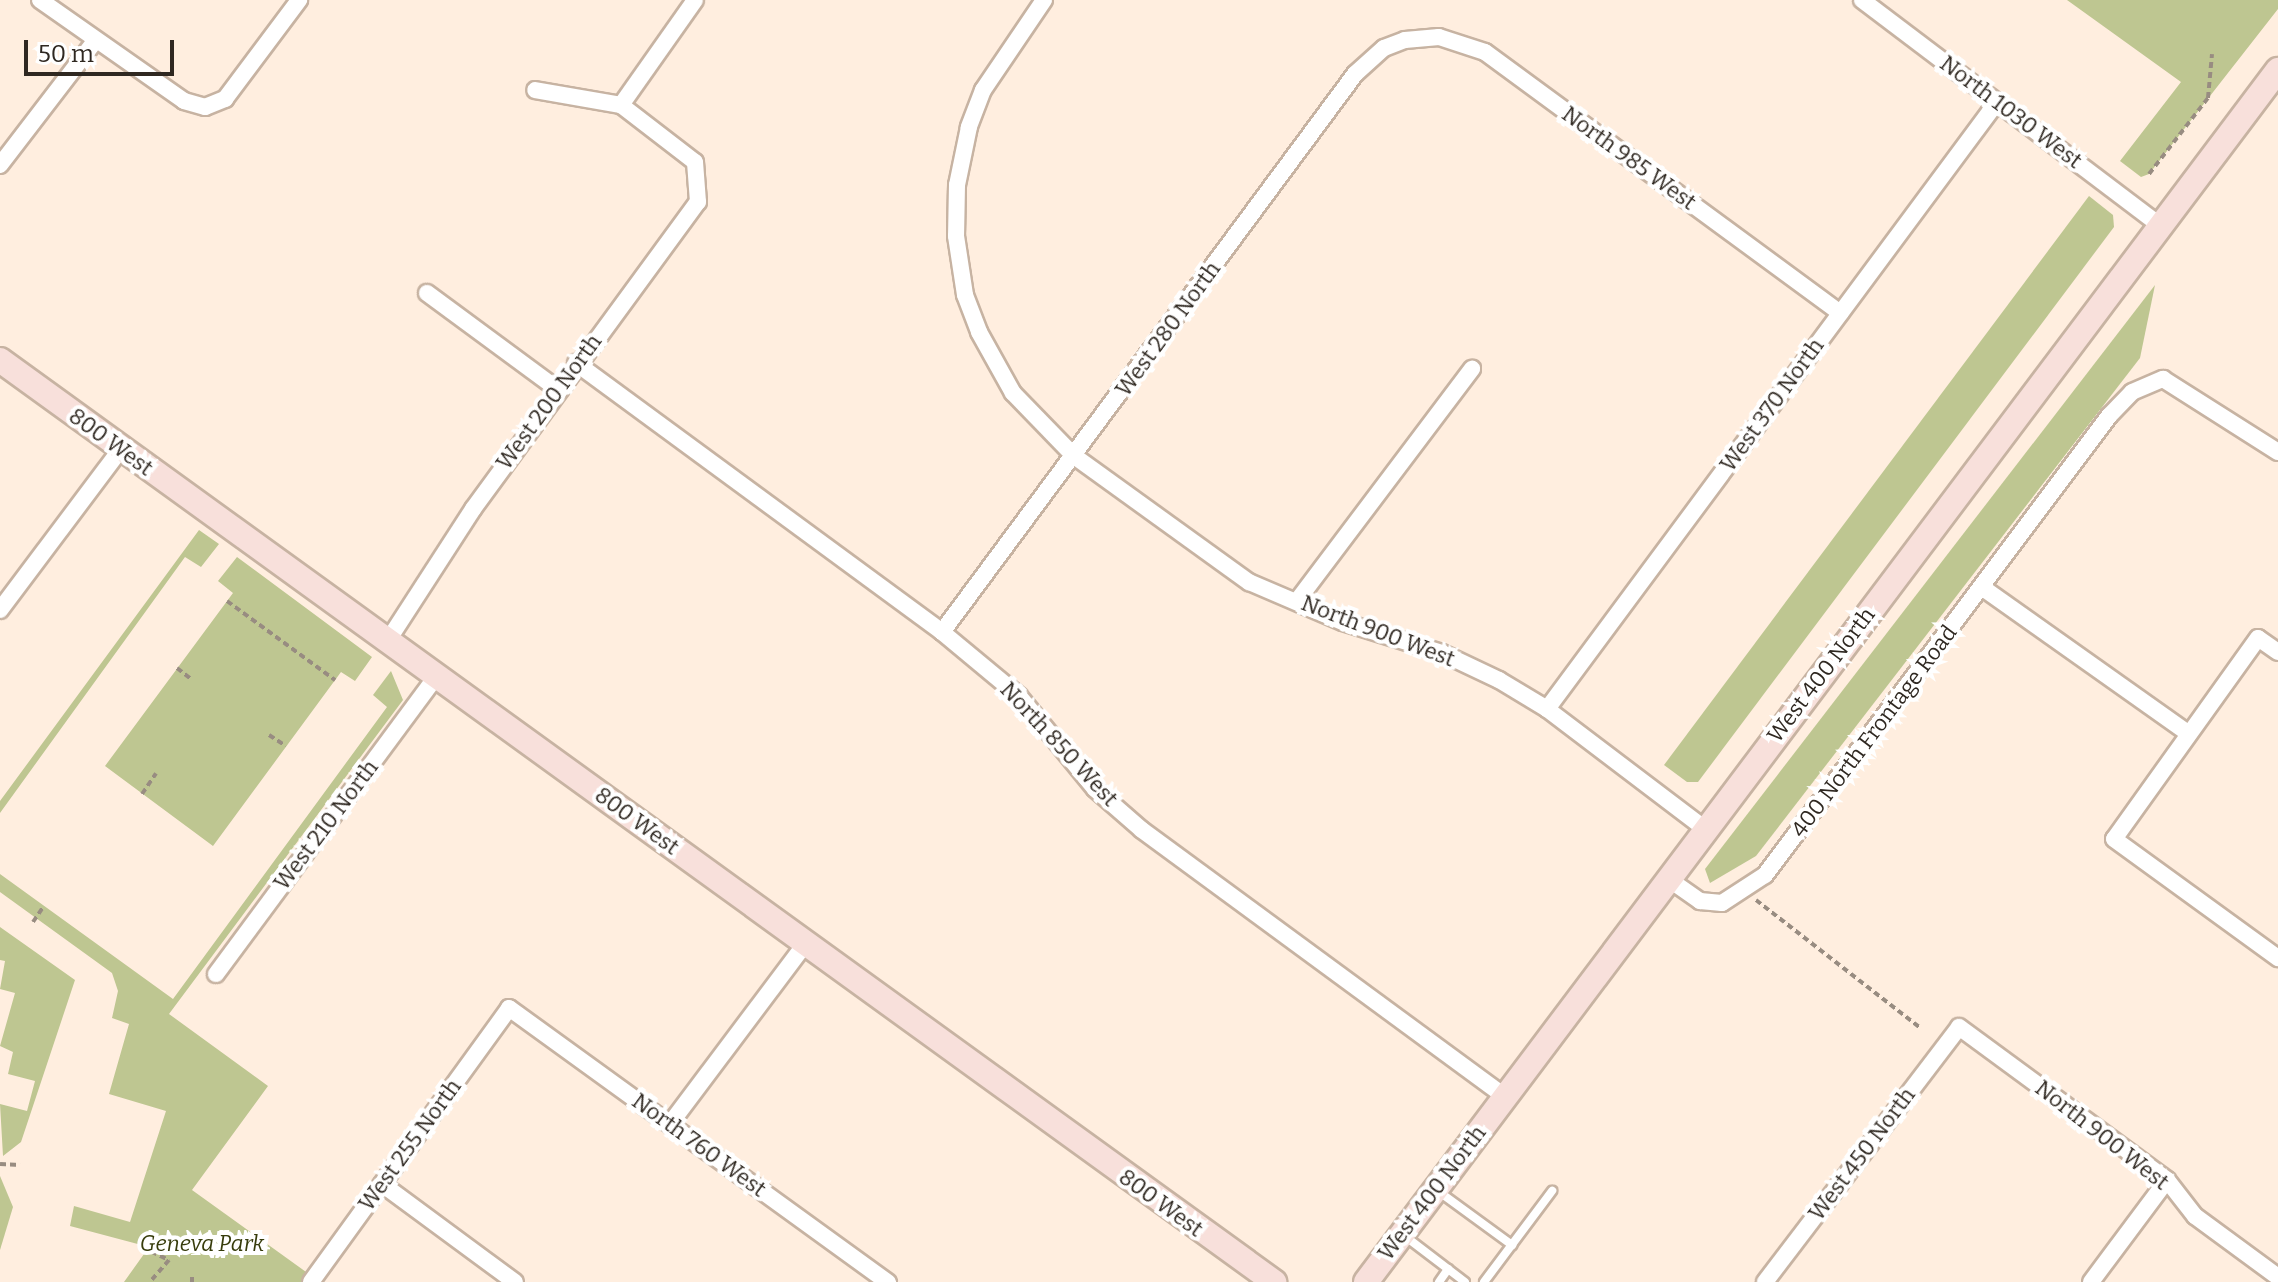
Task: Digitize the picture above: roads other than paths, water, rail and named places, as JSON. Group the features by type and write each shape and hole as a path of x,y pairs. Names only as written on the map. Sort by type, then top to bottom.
{"street":[{"path":"40,0 184,101 205,107 225,99 299,0"},
{"path":"535,90 621,105 695,0"},
{"name":"North 900 West","path":"1044,0 1003,55 969,127 957,185 960,270 979,332 997,368 1039,424 1074,456 1249,582 1343,622 1442,653 1547,709 1705,829"},
{"name":"North 1030 West","path":"1862,0 2160,225"},
{"name":"North 985 West","path":"1405,40 1439,37 1485,52 1840,313"},
{"name":"West 280 North","path":"942,632 1355,74 1384,48 1405,40"},
{"path":"0,165 95,41"},
{"name":"West 400 North","path":"1366,1282 2277,72"},
{"name":"West 370 North","path":"1547,709 1997,102"},
{"name":"West 200 North","path":"387,642 557,389 698,202 695,162 621,105"},
{"path":"427,293 557,389"},
{"name":"800 West","path":"0,360 120,450 1274,1282"},
{"name":"North 850 West","path":"576,363 942,632 1019,696 1095,789 1142,830 1504,1096"},
{"path":"1297,601 1472,369"},
{"name":"400 North Frontage Road","path":"1670,880 1700,901 1722,903 1765,875 2109,416 2132,392 2163,379 2278,452"},
{"path":"0,610 120,450"},
{"path":"1983,588 2189,734"},
{"path":"2278,652 2258,638 2114,839 2278,958"},
{"name":"West 210 North","path":"216,974 436,677"},
{"path":"670,1124 806,943"},
{"name":"North 760 West","path":"509,1008 888,1282"},
{"name":"West 255 North","path":"311,1282 509,1008"},
{"name":"North 900 West","path":"1959,1027 2167,1180 2195,1216 2278,1277"},
{"name":"West 450 North","path":"1765,1282 1959,1027"},
{"path":"2091,1282 2167,1180"},
{"path":"382,1184 515,1282"}],"lane":[{"path":"1435,1189 1512,1245"},
{"path":"1484,1282 1552,1191"},
{"path":"1402,1234 1465,1282"},
{"path":"1439,1282 1448,1269"}],"park label":[{"name":"Geneva Park","path":"202,1244"}]}
